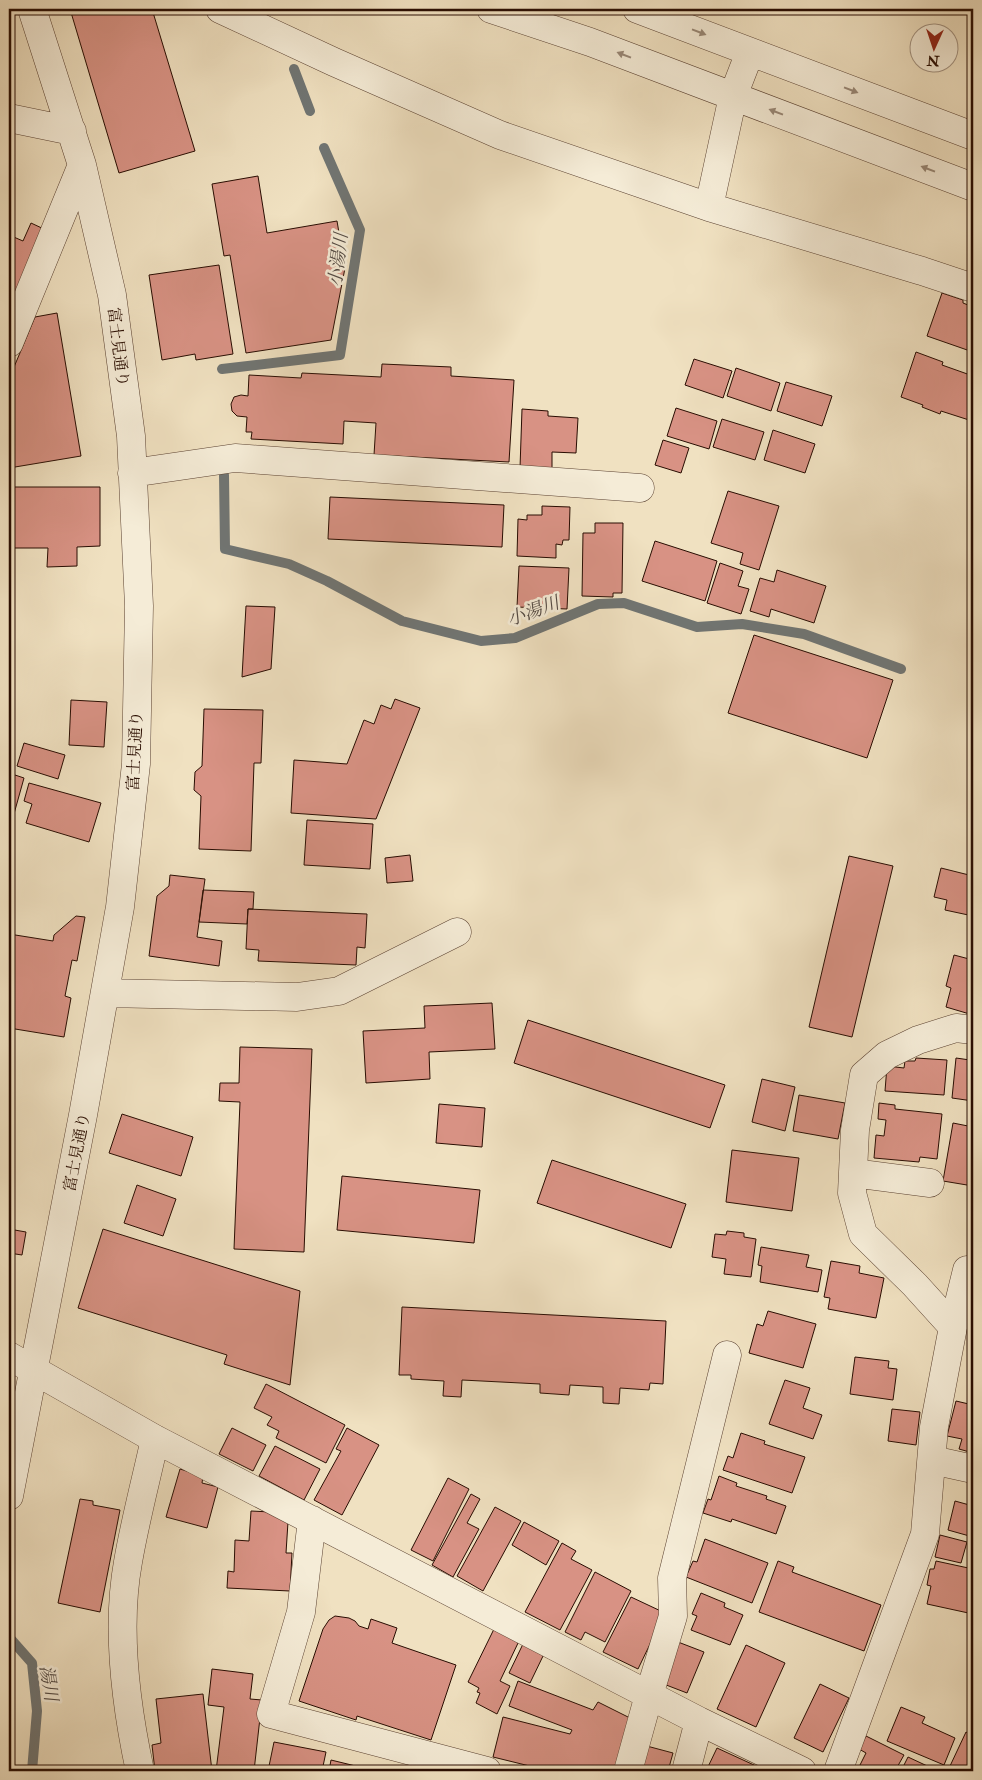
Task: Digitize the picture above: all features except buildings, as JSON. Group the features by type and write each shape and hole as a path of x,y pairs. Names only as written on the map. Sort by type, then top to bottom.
{"street":[{"name":"富士見通り","path":"9,1496 21,1362 83,1115 120,907 136,764 139,606 131,436 112,295 82,165 32,9"},
{"path":"220,9 500,135 709,207 973,288"},
{"path":"491,9 590,42 973,187"},
{"path":"637,9 973,136"},
{"path":"709,207 733,96 750,52"},
{"path":"9,118 72,131"},
{"path":"9,344 82,165"},
{"path":"132,473 235,458 640,488"},
{"path":"105,993 297,997 339,991 456,932"},
{"path":"953,1327 915,1285 863,1234 852,1193 855,1130 864,1074 887,1055 918,1040 956,1028 973,1030"},
{"path":"853,1174 930,1183"},
{"path":"838,1771 925,1534 934,1427 953,1327 967,1270"},
{"path":"628,1771 649,1694 674,1616 672,1578 727,1355"},
{"path":"21,1362 155,1439 699,1721 802,1771"},
{"path":"140,1771 130,1727 122,1628 127,1563 155,1439"},
{"path":"932,1460 973,1469"},
{"path":"312,1520 301,1612 271,1714 487,1771"},
{"path":"686,1771 699,1721"}],"waterway":[{"name":"小湯川","path":"294,69 310,111"},
{"name":"小湯川","path":"222,369 340,355 360,230 324,148"},
{"name":"小湯川","path":"224,475 225,549 289,564 327,581 402,621 481,641 515,638 598,604 624,603 697,627 742,624 804,634 901,669"},
{"name":"湯川","path":"9,1637 32,1663 37,1711 32,1771"}]}
